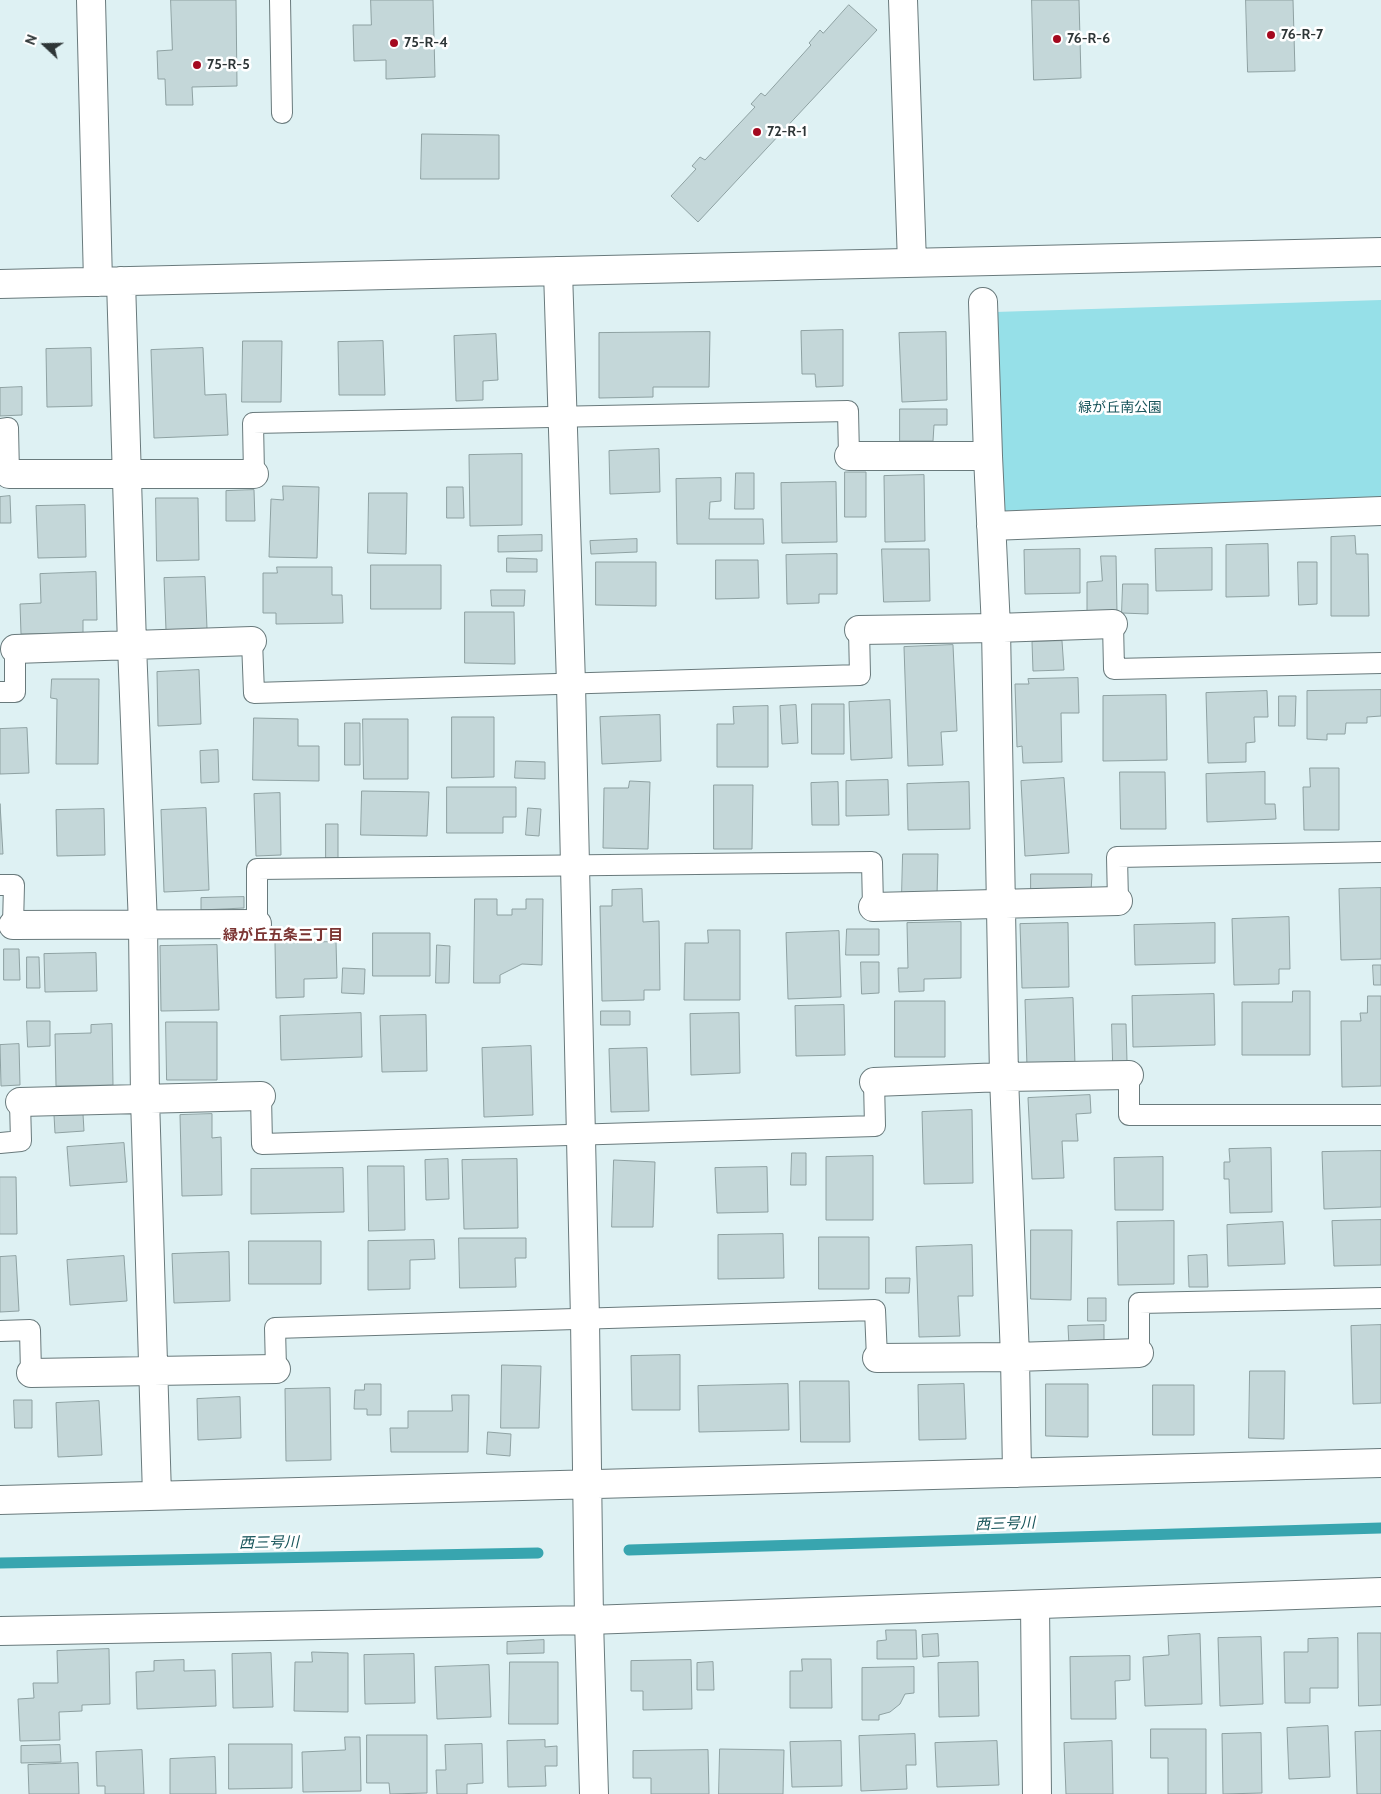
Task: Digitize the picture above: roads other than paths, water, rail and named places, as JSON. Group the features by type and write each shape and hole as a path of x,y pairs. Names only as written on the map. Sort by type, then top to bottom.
{"street":[{"path":"91,0 110,282 127,474 143,925 145,1098 157,1495"},
{"path":"903,0 912,263"},
{"path":"0,284 1381,252"},
{"path":"558,271 571,684 586,1483 594,1794"},
{"path":"983,302 996,628 1004,1077 1015,1357 1017,1473"},
{"path":"849,456 988,456"},
{"path":"9,474 254,474"},
{"path":"991,526 1381,511"},
{"path":"859,630 1113,624"},
{"path":"15,649 252,641"},
{"path":"873,907 1118,901"},
{"path":"13,925 257,924"},
{"path":"874,1082 1129,1075"},
{"path":"20,1102 261,1096"},
{"path":"877,1358 1015,1357 1139,1353"},
{"path":"31,1373 276,1369"},
{"path":"0,1500 1381,1463"},
{"path":"0,1631 589,1620 1381,1592"},
{"path":"1035,1605 1037,1794"}],"lane":[{"path":"280,0 282,113"},
{"path":"254,474 253,423 848,411 849,456"},
{"path":"0,429 8,428 9,474"},
{"path":"1113,624 1114,669 1381,663"},
{"path":"252,641 254,693 860,676 859,630"},
{"path":"0,692 15,692 15,649"},
{"path":"1118,901 1117,857 1381,852"},
{"path":"257,924 257,869 872,862 873,907"},
{"path":"0,885 14,885 13,925"},
{"path":"1129,1075 1129,1116 1381,1115"},
{"path":"261,1096 262,1144 875,1126 874,1082"},
{"path":"0,1142 21,1141 20,1102"},
{"path":"1139,1353 1139,1302 1381,1298"},
{"path":"276,1369 275,1328 876,1310 877,1358"},
{"path":"0,1331 30,1330 31,1373"}],"waterway":[{"name":"西三号川","path":"629,1550 1381,1528"},
{"name":"西三号川","path":"0,1563 538,1553"}],"place":[{"name":"76-R-7","path":"1271,35"},
{"name":"76-R-6","path":"1057,39"},
{"name":"75-R-4","path":"394,43"},
{"name":"75-R-5","path":"197,65"},
{"name":"72-R-1","path":"757,132"}],"district":[{"name":"緑が丘五条三丁目","path":"283,936"}],"park label":[{"name":"緑が丘南公園","path":"1120,408"}]}
